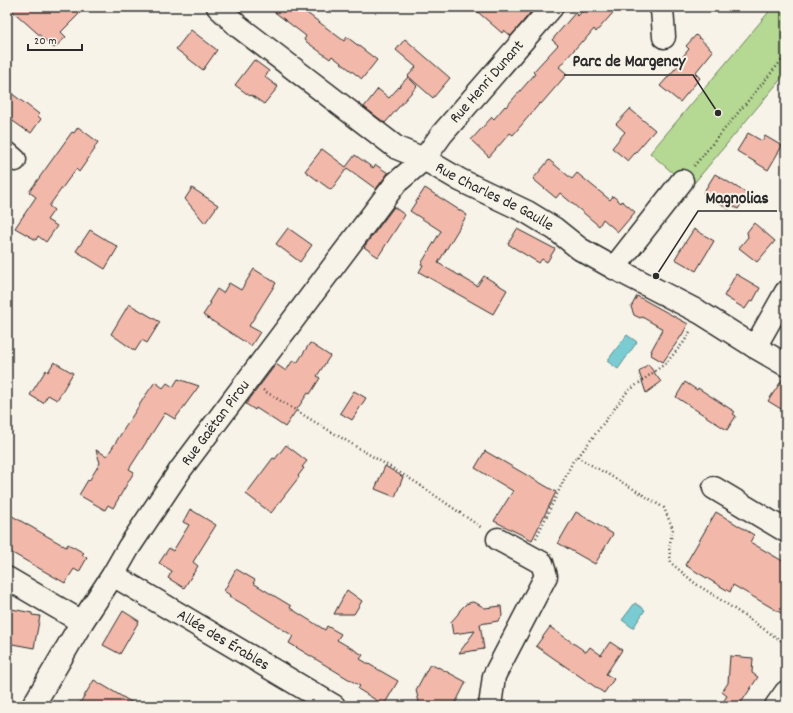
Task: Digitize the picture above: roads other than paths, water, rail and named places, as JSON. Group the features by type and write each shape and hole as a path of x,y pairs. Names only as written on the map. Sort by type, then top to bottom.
{"street":[{"name":"Rue Charles de Gaulle","path":"218,7 238,26 397,148 424,159 460,180 527,212 555,229 580,248 614,268 701,313 786,365"},
{"name":"Rue Henri Dunant","path":"424,159 442,134 552,7"},
{"path":"660,7 662,8 664,37"},
{"name":"Rue Gaëtan Pirou","path":"32,706 129,547 181,469 396,183 424,159"},
{"path":"614,268 682,181"},
{"path":"755,347 786,292"},
{"path":"714,488 786,531"},
{"path":"490,706 494,676 546,576 542,563 498,539"},
{"name":"Allée des Érables","path":"113,575 334,706"},
{"path":"7,578 82,622"},
{"path":"776,706 786,692"}],"water":[{"path":"627,335 637,342 618,369 607,361"},
{"path":"635,603 645,610 633,628 622,620"}],"place":[{"name":"Parc de Margency","path":"718,113"},
{"name":"Magnolias","path":"656,276"}]}
